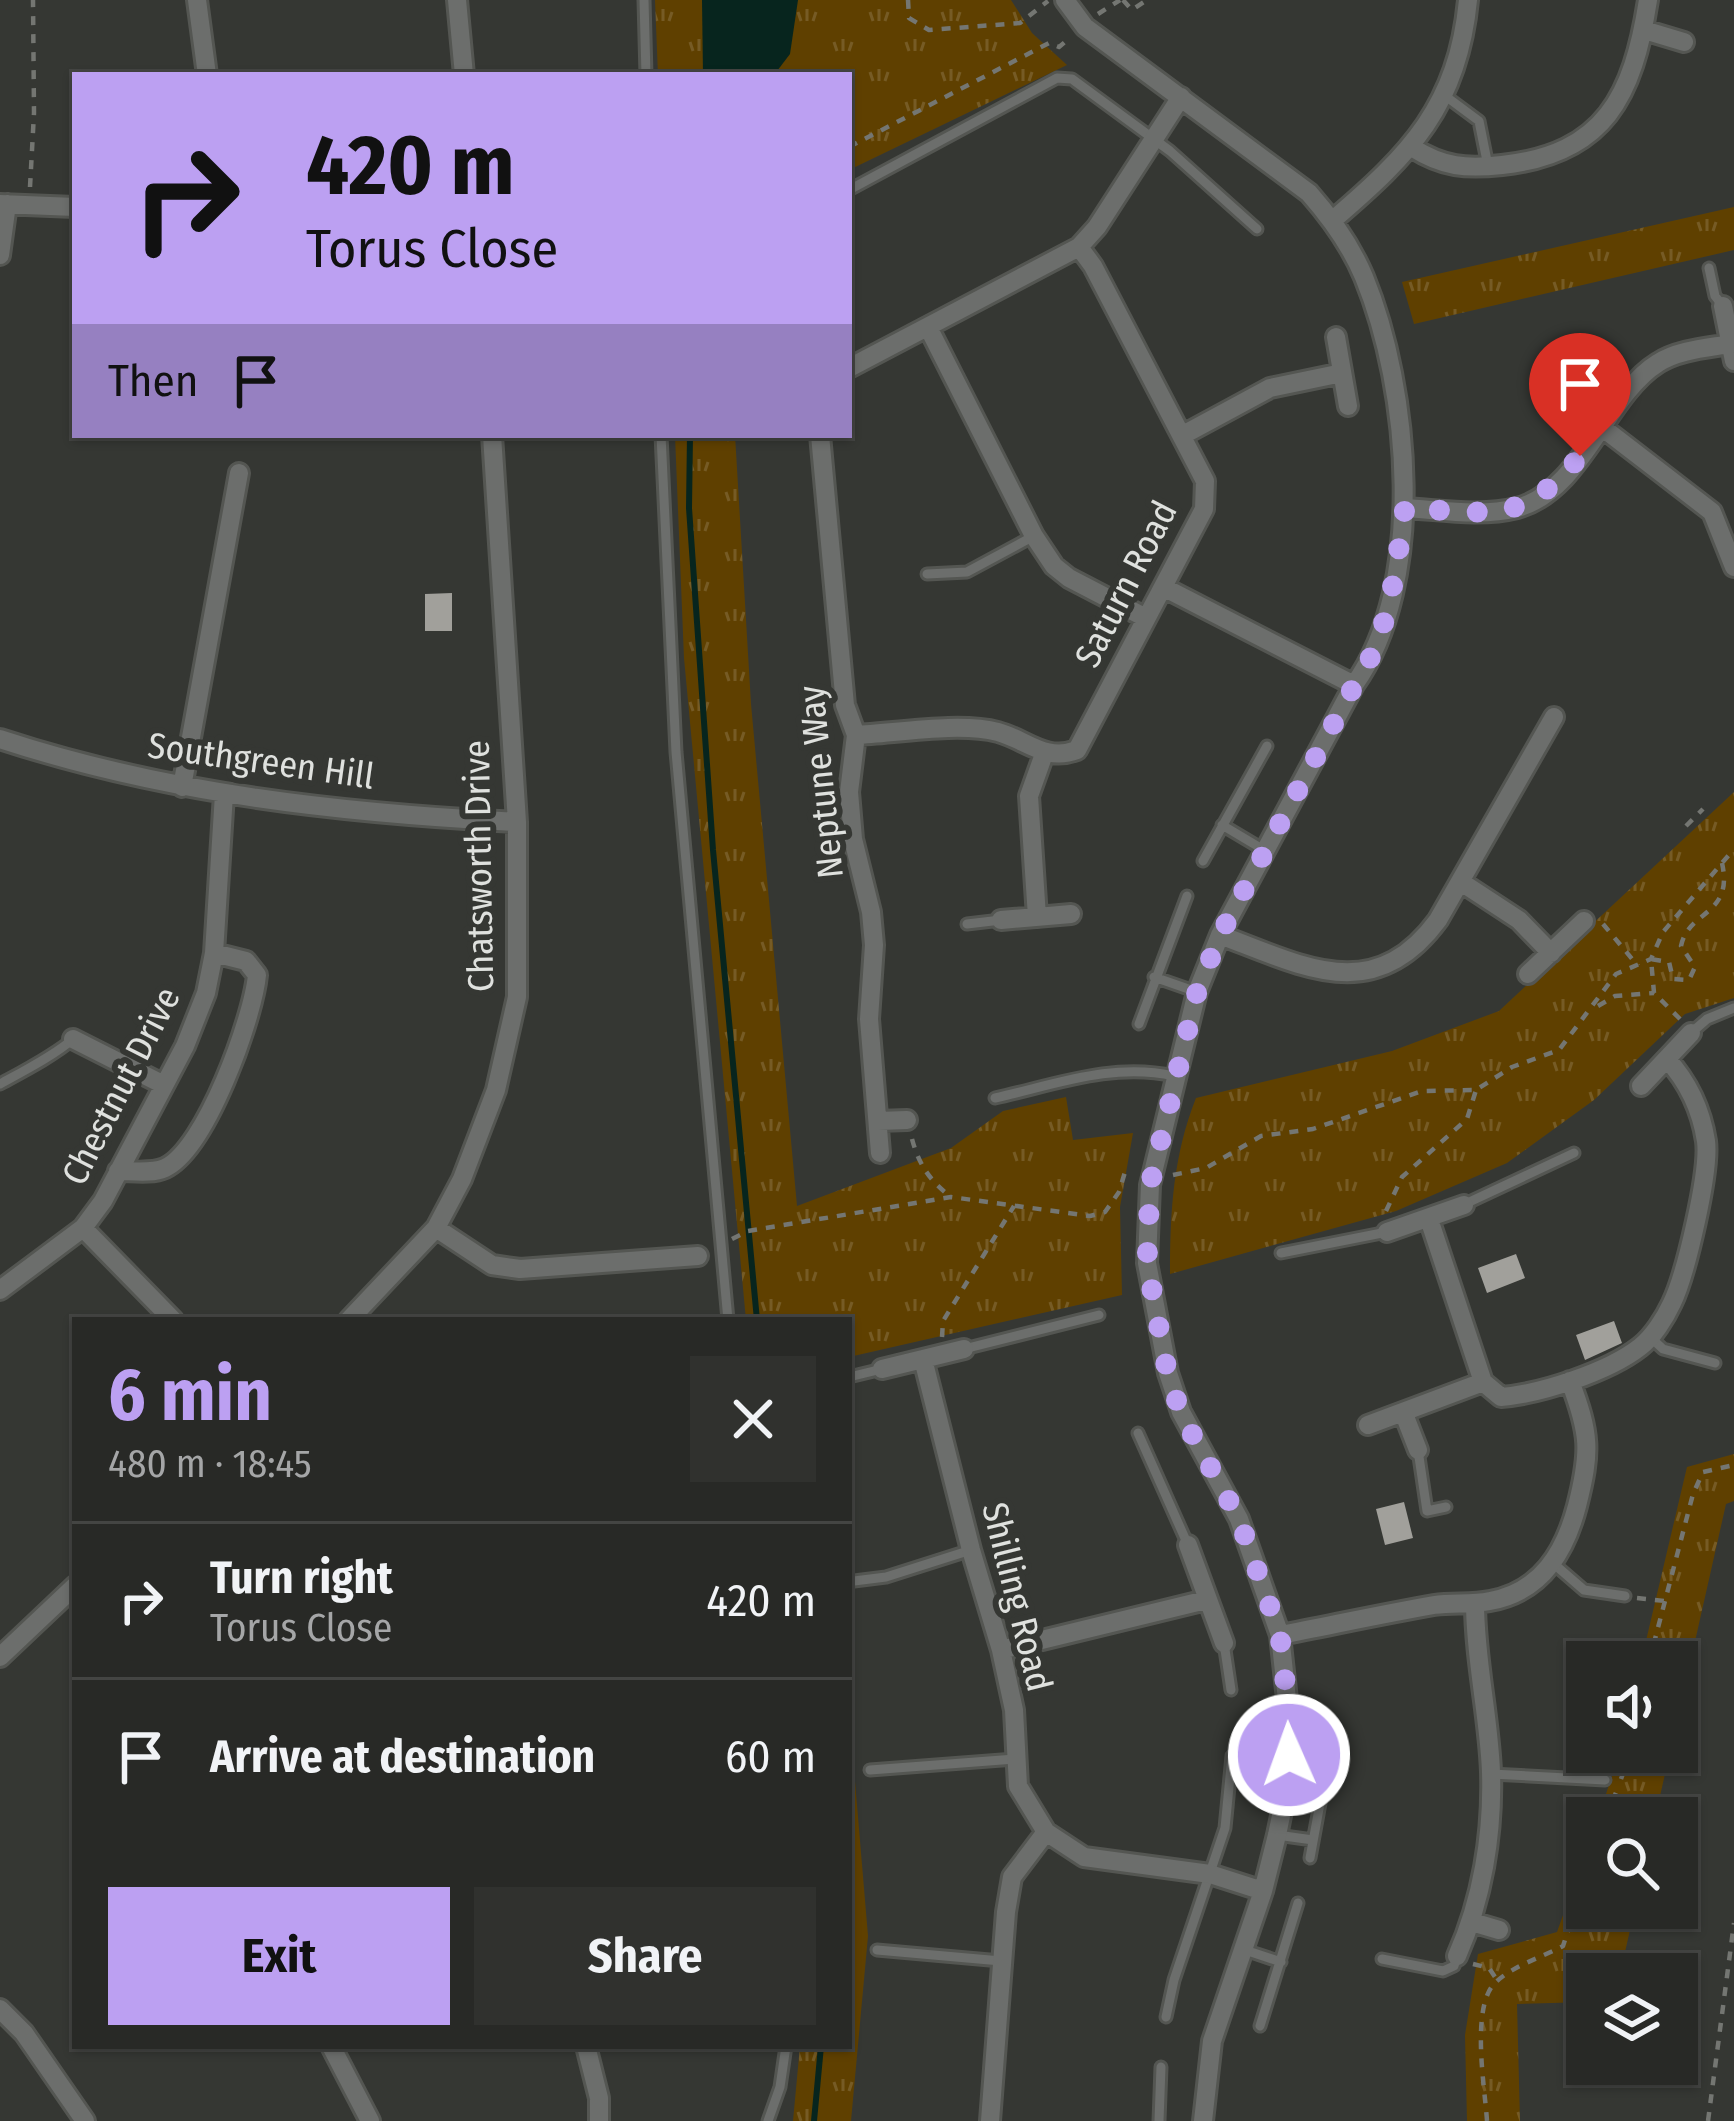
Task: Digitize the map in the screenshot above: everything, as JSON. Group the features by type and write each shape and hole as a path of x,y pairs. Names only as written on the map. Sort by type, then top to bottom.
{"street":[{"path":"197,0 208,72"},
{"path":"458,0 464,72"},
{"path":"1065,0 1085,27 1310,193 1333,220 1363,274 1383,334 1399,417 1405,508 1391,599 1373,658 1220,935 1197,992 1152,1174 1147,1263 1168,1373 1180,1412 1239,1519 1280,1635 1290,1727 1288,1782 1277,1835 1264,1891 1211,2041 1203,2121"},
{"path":"1333,220 1413,148 1444,95 1464,42 1468,0"},
{"path":"1413,148 1437,163 1488,166 1553,156 1576,146 1603,125 1644,30 1648,0"},
{"path":"1644,30 1684,42"},
{"path":"852,364 1078,247 1097,227 1180,97"},
{"path":"0,255 4,204 72,207"},
{"name":"Saturn Road","path":"1044,754 1077,750 1204,509 1207,493 1183,435 1093,266 1078,247"},
{"path":"1405,508 1486,512 1537,500 1557,484 1658,362 1732,352 1723,306"},
{"path":"929,328 1034,536 1054,566 1144,617"},
{"path":"1336,337 1348,406"},
{"path":"1183,435 1270,388 1342,373"},
{"path":"1603,428 1712,512 1734,567"},
{"name":"Chatsworth Drive","path":"353,1317 436,1228 488,1112 517,997 518,821 492,438"},
{"name":"Neptune Way","path":"820,438 844,705 856,735 849,792 874,945 869,1019 880,1153"},
{"path":"182,787 239,473"},
{"path":"1163,587 1354,686"},
{"path":"1220,935 1335,974 1385,968 1421,943 1554,717"},
{"path":"856,735 977,730 1000,733 1044,754 1029,796 1037,917"},
{"name":"Southgreen Hill","path":"0,739 60,759 224,794 429,818 518,821"},
{"name":"Chestnut Drive","path":"0,1290 83,1228 185,1046 206,993 214,953 224,794"},
{"path":"1461,882 1519,920 1551,953"},
{"path":"1001,920 1071,914"},
{"path":"1528,974 1589,917"},
{"path":"118,1171 165,1168 198,1131 224,1083 242,1039 257,975 246,961 214,953"},
{"path":"1641,1086 1691,1033"},
{"path":"73,1039 164,1085"},
{"path":"1429,1220 1483,1382 1502,1397 1570,1381 1638,1349 1673,1301 1707,1146 1700,1112 1683,1076 1667,1059"},
{"path":"878,1121 908,1120"},
{"path":"1387,1232 1463,1205"},
{"path":"83,1228 170,1317"},
{"path":"436,1228 492,1265 520,1269 698,1256"},
{"path":"882,1369 954,1352"},
{"name":"Shilling Road","path":"923,1359 1001,1650 1014,1710 1022,1796 1046,1832"},
{"path":"1280,1635 1441,1604 1496,1600 1528,1586 1554,1564 1569,1534 1589,1459 1585,1421 1570,1381"},
{"path":"1368,1425 1483,1382"},
{"path":"1404,1414 1418,1450"},
{"path":"1188,1545 1225,1643"},
{"path":"0,1658 72,1589"},
{"path":"1001,1650 1206,1600"},
{"path":"1456,1956 1472,1922 1485,1866 1491,1774 1474,1603"},
{"path":"990,2121 1012,1877 1046,1832 1065,1840 1084,1857 1210,1874 1264,1891"},
{"path":"1472,1922 1499,1930"},
{"path":"0,2008 24,2033 85,2121"},
{"path":"333,2049 370,2121"},
{"path":"587,2049 599,2098 599,2121"}],"lane":[{"path":"644,0 646,72"},
{"path":"852,188 1057,78 1072,79 1257,229"},
{"path":"1444,95 1480,122 1488,166"},
{"path":"1709,268 1715,296 1723,306"},
{"path":"661,438 676,752 728,1317"},
{"path":"927,574 967,572 1034,536"},
{"path":"1203,861 1267,746"},
{"path":"1222,825 1264,850"},
{"path":"1139,1024 1187,896"},
{"path":"967,924 1001,920"},
{"path":"1154,977 1197,992"},
{"path":"1691,1033 1707,1019 1734,1008"},
{"path":"0,1084 40,1058 56,1054 73,1039"},
{"path":"995,1099 1118,1070 1141,1068 1174,1076"},
{"path":"1463,1205 1574,1153"},
{"path":"1281,1253 1387,1232"},
{"path":"954,1352 1099,1315"},
{"path":"1650,1337 1663,1348 1715,1364"},
{"path":"852,1376 882,1369"},
{"path":"1138,1433 1188,1545"},
{"path":"1418,1450 1426,1510 1446,1507"},
{"path":"854,1581 886,1577 971,1550"},
{"path":"1554,1564 1583,1590 1625,1596"},
{"path":"1225,1643 1231,1690"},
{"path":"1310,1858 1325,1776 1326,1737"},
{"path":"1166,2017 1225,1828 1232,1756"},
{"path":"870,1770 1016,1759"},
{"path":"1491,1774 1605,1780"},
{"path":"1277,1835 1313,1840"},
{"path":"1260,2026 1298,1903"},
{"path":"1241,1948 1280,1961"},
{"path":"877,1950 1001,1961"},
{"path":"1382,1959 1443,1971 1454,1966 1456,1956"},
{"path":"768,2121 780,2087 786,2049"},
{"path":"1159,2121 1161,2067"}],"path":[{"path":"29,205 34,113 32,0"},
{"path":"908,0 909,18 929,30 1020,23 1049,0"},
{"path":"852,145 1049,43 1059,47 1121,0 1132,10 1147,0"},
{"path":"1686,826 1702,809"},
{"path":"1691,1033 1654,993 1651,959 1663,932 1734,849"},
{"path":"719,1245 748,1231 952,1197 1090,1216 1106,1212 1125,1172 1181,1175 1206,1168 1261,1136 1313,1129 1422,1091 1476,1090 1512,1067 1559,1050 1616,974 1651,959 1669,962 1673,980 1689,980 1695,967 1681,946 1683,936 1723,899 1727,877 1722,863"},
{"path":"1589,917 1637,966"},
{"path":"1593,1008 1615,996 1654,993"},
{"path":"1387,1232 1386,1205 1402,1177 1467,1119 1476,1090"},
{"path":"908,1120 917,1159 933,1183 952,1197"},
{"path":"954,1352 943,1321 1014,1206"},
{"path":"1655,1641 1693,1494 1703,1472 1734,1465"},
{"path":"1625,1596 1665,1601"},
{"path":"1708,2121 1734,1923"},
{"path":"1486,2121 1484,1995 1497,1980 1563,1946 1569,1929"},
{"path":"1456,1956 1489,1968 1497,1980"}],"green space":[{"path":"655,0 1011,0 1032,33 1067,65 852,169 852,72 658,72"},
{"path":"1734,207 1734,250 1414,324 1402,282"},
{"path":"675,438 735,438 751,704 797,1206 951,1148 1003,1111 1066,1097 1073,1140 1133,1133 1120,1207 1122,1295 852,1356 852,1317 746,1317 684,658"},
{"path":"1734,792 1734,998 1685,1014 1594,1100 1507,1163 1396,1211 1170,1274 1174,1184 1196,1098 1392,1051 1499,1011"},
{"path":"1734,1454 1734,1501 1726,1504 1695,1641 1646,1641 1687,1467"},
{"path":"852,1746 868,1936 851,2121 793,2121 800,2049 852,2049"},
{"path":"1613,1773 1665,1773 1660,1797 1605,1797"},
{"path":"1566,1907 1566,1929 1630,1929 1625,1953 1566,1953 1566,2003 1517,2004 1520,2121 1467,2121 1465,2035 1478,1954 1557,1932"}],"shaded area":[{"path":"702,0 798,0 790,54 776,72 703,72"}],"building":[{"path":"452,593 452,631 425,631 425,594"},
{"path":"1516,1254 1525,1278 1487,1293 1478,1268"},
{"path":"1614,1321 1622,1343 1585,1360 1576,1335"},
{"path":"1404,1502 1413,1538 1385,1545 1376,1509"}],"waterway":[{"path":"690,438 689,508 713,850 757,1317"},
{"path":"814,2121 821,2049"}],"route":[{"path":"1289,1755 1280,1635 1239,1519 1180,1412 1160,1342 1147,1263 1150,1185 1157,1148 1197,992 1220,935 1373,658 1391,599 1405,508 1486,512 1516,508 1537,500 1557,484 1580,456"}]}
